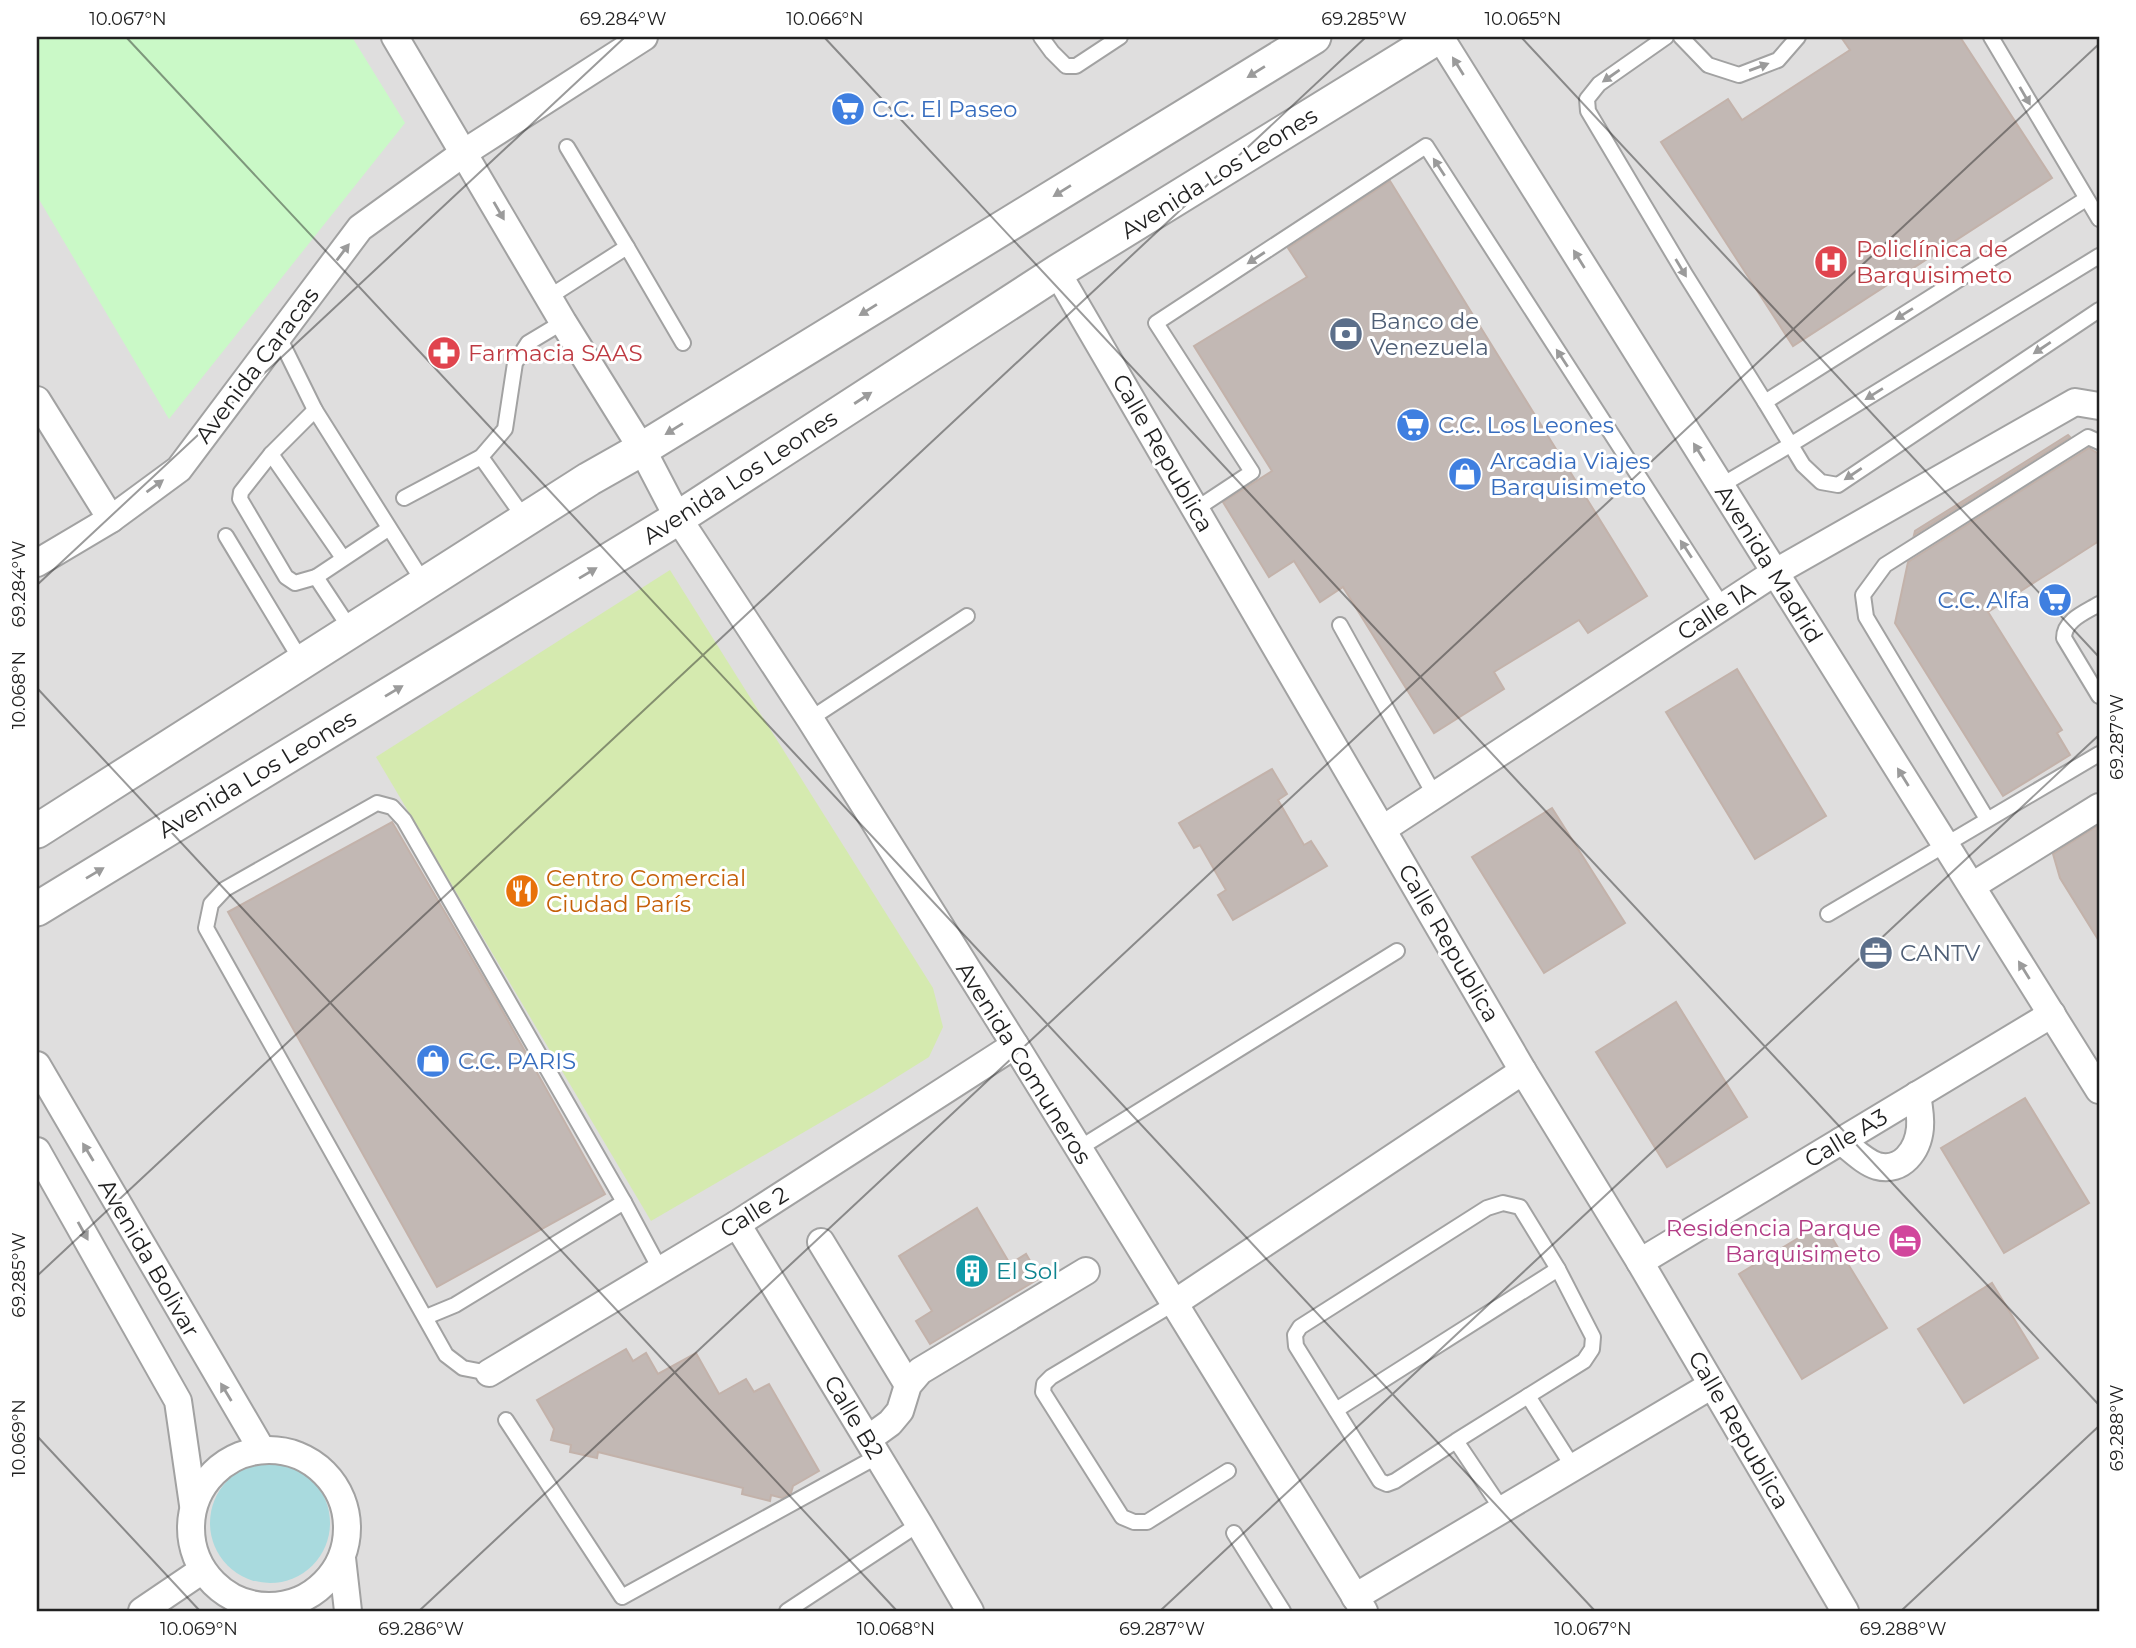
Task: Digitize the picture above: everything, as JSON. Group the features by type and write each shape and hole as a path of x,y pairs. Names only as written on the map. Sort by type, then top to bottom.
{"street":[{"name":"Avenida Comuneros","path":"395,37 642,449 678,518 810,719 1015,1045 1360,1604"},
{"name":"Avenida Caracas","path":"37,563 111,519 179,469 360,228 465,152 644,37"},
{"path":"37,831 525,519 1314,37"},
{"name":"Avenida Los Leones","path":"37,909 678,518 1057,272 1439,37"},
{"name":"Avenida Madrid","path":"1439,37 2099,1090"},
{"name":"Calle Republica","path":"1057,272 1522,1071 1640,1262 1845,1611"},
{"path":"37,400 111,519"},
{"name":"Calle 1A","path":"1383,830 1773,573 2075,402 2099,406"},
{"path":"1972,886 2099,807"},
{"name":"Calle A3","path":"1640,1262 2052,1014"},
{"name":"Calle 2","path":"489,1373 737,1224 1015,1045"},
{"name":"Avenida Bolivar","path":"37,1065 262,1450"},
{"path":"1173,1304 1522,1071"},
{"path":"1841,1141 1868,1162 1880,1167 1899,1165 1907,1159 1917,1142 1920,1122 1917,1095"},
{"name":"Avenida Bolivar","path":"37,1151 177,1401 193,1505"},
{"name":"Calle B2","path":"737,1224 970,1611"},
{"path":"821,1242 908,1385"},
{"path":"873,1447 900,1411 908,1385 920,1371 1086,1271"},
{"path":"1360,1604 1573,1467 1712,1385"},
{"name":"Avenida Bolivar","path":"262,1450 285,1451 307,1459 324,1473 338,1492 346,1513 347,1536 342,1558 333,1575 304,1599 270,1609 240,1601 215,1586 201,1571 192,1544 190,1524 193,1505 203,1484 219,1467 239,1455 262,1450"},
{"name":"Avenida Bolivar","path":"342,1558 348,1611"},
{"path":"142,1611 201,1571"}],"lane":[{"path":"1041,37 1066,66 1076,66 1120,37"},
{"path":"1666,37 1599,84 1587,99 1588,111 1790,445 1803,465 1821,482 1838,485 2099,310"},
{"path":"1681,37 1708,65 1739,75 1778,60 1798,37"},
{"path":"1991,37 2099,219"},
{"path":"1196,509 1252,472 1156,323 1426,146 1723,607"},
{"path":"567,148 683,344"},
{"path":"1765,402 2086,199"},
{"path":"549,297 627,247"},
{"path":"1720,486 2099,256"},
{"path":"404,498 481,457 505,429 515,363 528,344 564,322"},
{"path":"279,337 315,410 424,583"},
{"path":"315,410 271,454 241,492 240,499 286,578 295,583 316,576 388,529"},
{"path":"1987,820 1866,617 1863,595 1885,565 2088,437 2099,442"},
{"path":"271,454 343,558"},
{"path":"481,457 525,519"},
{"path":"226,536 302,662"},
{"path":"316,576 351,630"},
{"path":"2099,604 2069,622 2064,630 2064,638 2099,696"},
{"path":"810,719 967,616"},
{"path":"1340,625 1435,796"},
{"path":"1828,914 2099,754"},
{"path":"489,1373 463,1368 446,1355 205,928 211,904 225,889 377,803 392,807 404,820 660,1269"},
{"path":"1078,1150 1397,951"},
{"path":"426,1317 455,1305 624,1202"},
{"path":"1503,1203 1520,1207 1558,1269 1593,1337 1592,1349 1584,1361 1387,1484 1380,1481 1296,1346 1295,1335 1300,1327 1487,1208 1503,1203"},
{"path":"1336,1410 1558,1269"},
{"path":"1173,1304 1051,1377 1044,1384 1043,1392 1122,1517 1134,1522 1147,1522 1228,1471"},
{"path":"1528,1396 1573,1467"},
{"path":"506,1420 622,1597 873,1447"},
{"path":"1456,1441 1503,1511"},
{"path":"787,1611 919,1524"},
{"path":"1234,1533 1283,1611"}],"shaded area":[{"path":"37,37 2099,37 2099,1611 37,1611"}],"green space":[{"path":"37,37 352,37 405,123 169,419 37,196"},
{"path":"670,570 933,988 943,1027 929,1057 651,1221 376,757"}],"water":[{"path":"270,1463 293,1468 312,1481 325,1500 330,1523 325,1546 312,1565 293,1578 270,1583 247,1578 228,1565 215,1546 210,1523 215,1500 228,1481 247,1468"}],"building":[{"name":"Policlínica de Barquisimeto","path":"1841,37 1960,37 2052,178 1793,346 1661,142 1728,99 1742,120 1850,50"},
{"path":"1390,181 1647,596 1588,633 1579,620 1494,672 1504,689 1434,733 1343,587 1320,602 1294,561 1269,577 1223,502 1272,471 1194,346 1307,277 1288,248"},
{"path":"2068,435 2070,437 1914,535 1915,531"},
{"path":"2089,448 2099,454 2099,541 1988,612 2062,730 2057,733 2070,755 2003,796 1895,623 1908,562"},
{"path":"1737,669 1826,816 1755,859 1666,712"},
{"path":"1272,769 1287,794 1278,800 1304,845 1311,841 1327,866 1233,920 1218,895 1226,890 1200,845 1194,848 1179,823"},
{"path":"1552,808 1625,923 1544,973 1472,857"},
{"path":"392,822 605,1194 437,1287 228,912"},
{"path":"2099,825 2099,941 2060,878 2053,854"},
{"path":"1676,1002 1747,1117 1667,1167 1596,1052"},
{"path":"2025,1098 2089,1203 2004,1253 1941,1148"},
{"name":"El Sol","path":"977,1208 1010,1264 1026,1254 1040,1278 930,1344 916,1321 932,1311 899,1256"},
{"path":"1823,1223 1887,1328 1802,1379 1739,1274"},
{"path":"1992,1283 2038,1358 1964,1403 1918,1329"},
{"path":"626,1349 633,1361 646,1353 658,1374 696,1353 719,1394 746,1379 754,1392 769,1384 819,1471 793,1486 791,1493 782,1498 771,1495 770,1501 742,1494 743,1488 598,1452 597,1458 570,1452 571,1445 551,1440 554,1429 537,1400"}],"place":[{"name":"C.C. El Paseo","path":"848,109"},
{"name":"Policlínica de Barquisimeto","path":"1831,262"},
{"name":"Banco de Venezuela","path":"1346,334"},
{"name":"Farmacia SAAS","path":"444,353"},
{"name":"C.C. Los Leones","path":"1413,425"},
{"name":"Arcadia Viajes Barquisimeto","path":"1465,474"},
{"name":"C.C. Alfa","path":"2055,600"},
{"name":"Centro Comercial Ciudad París","path":"522,891"},
{"name":"CANTV","path":"1876,953"},
{"name":"C.C. PARIS","path":"433,1061"},
{"name":"Residencia Parque Barquisimeto","path":"1905,1241"},
{"name":"El Sol","path":"972,1271"}]}
